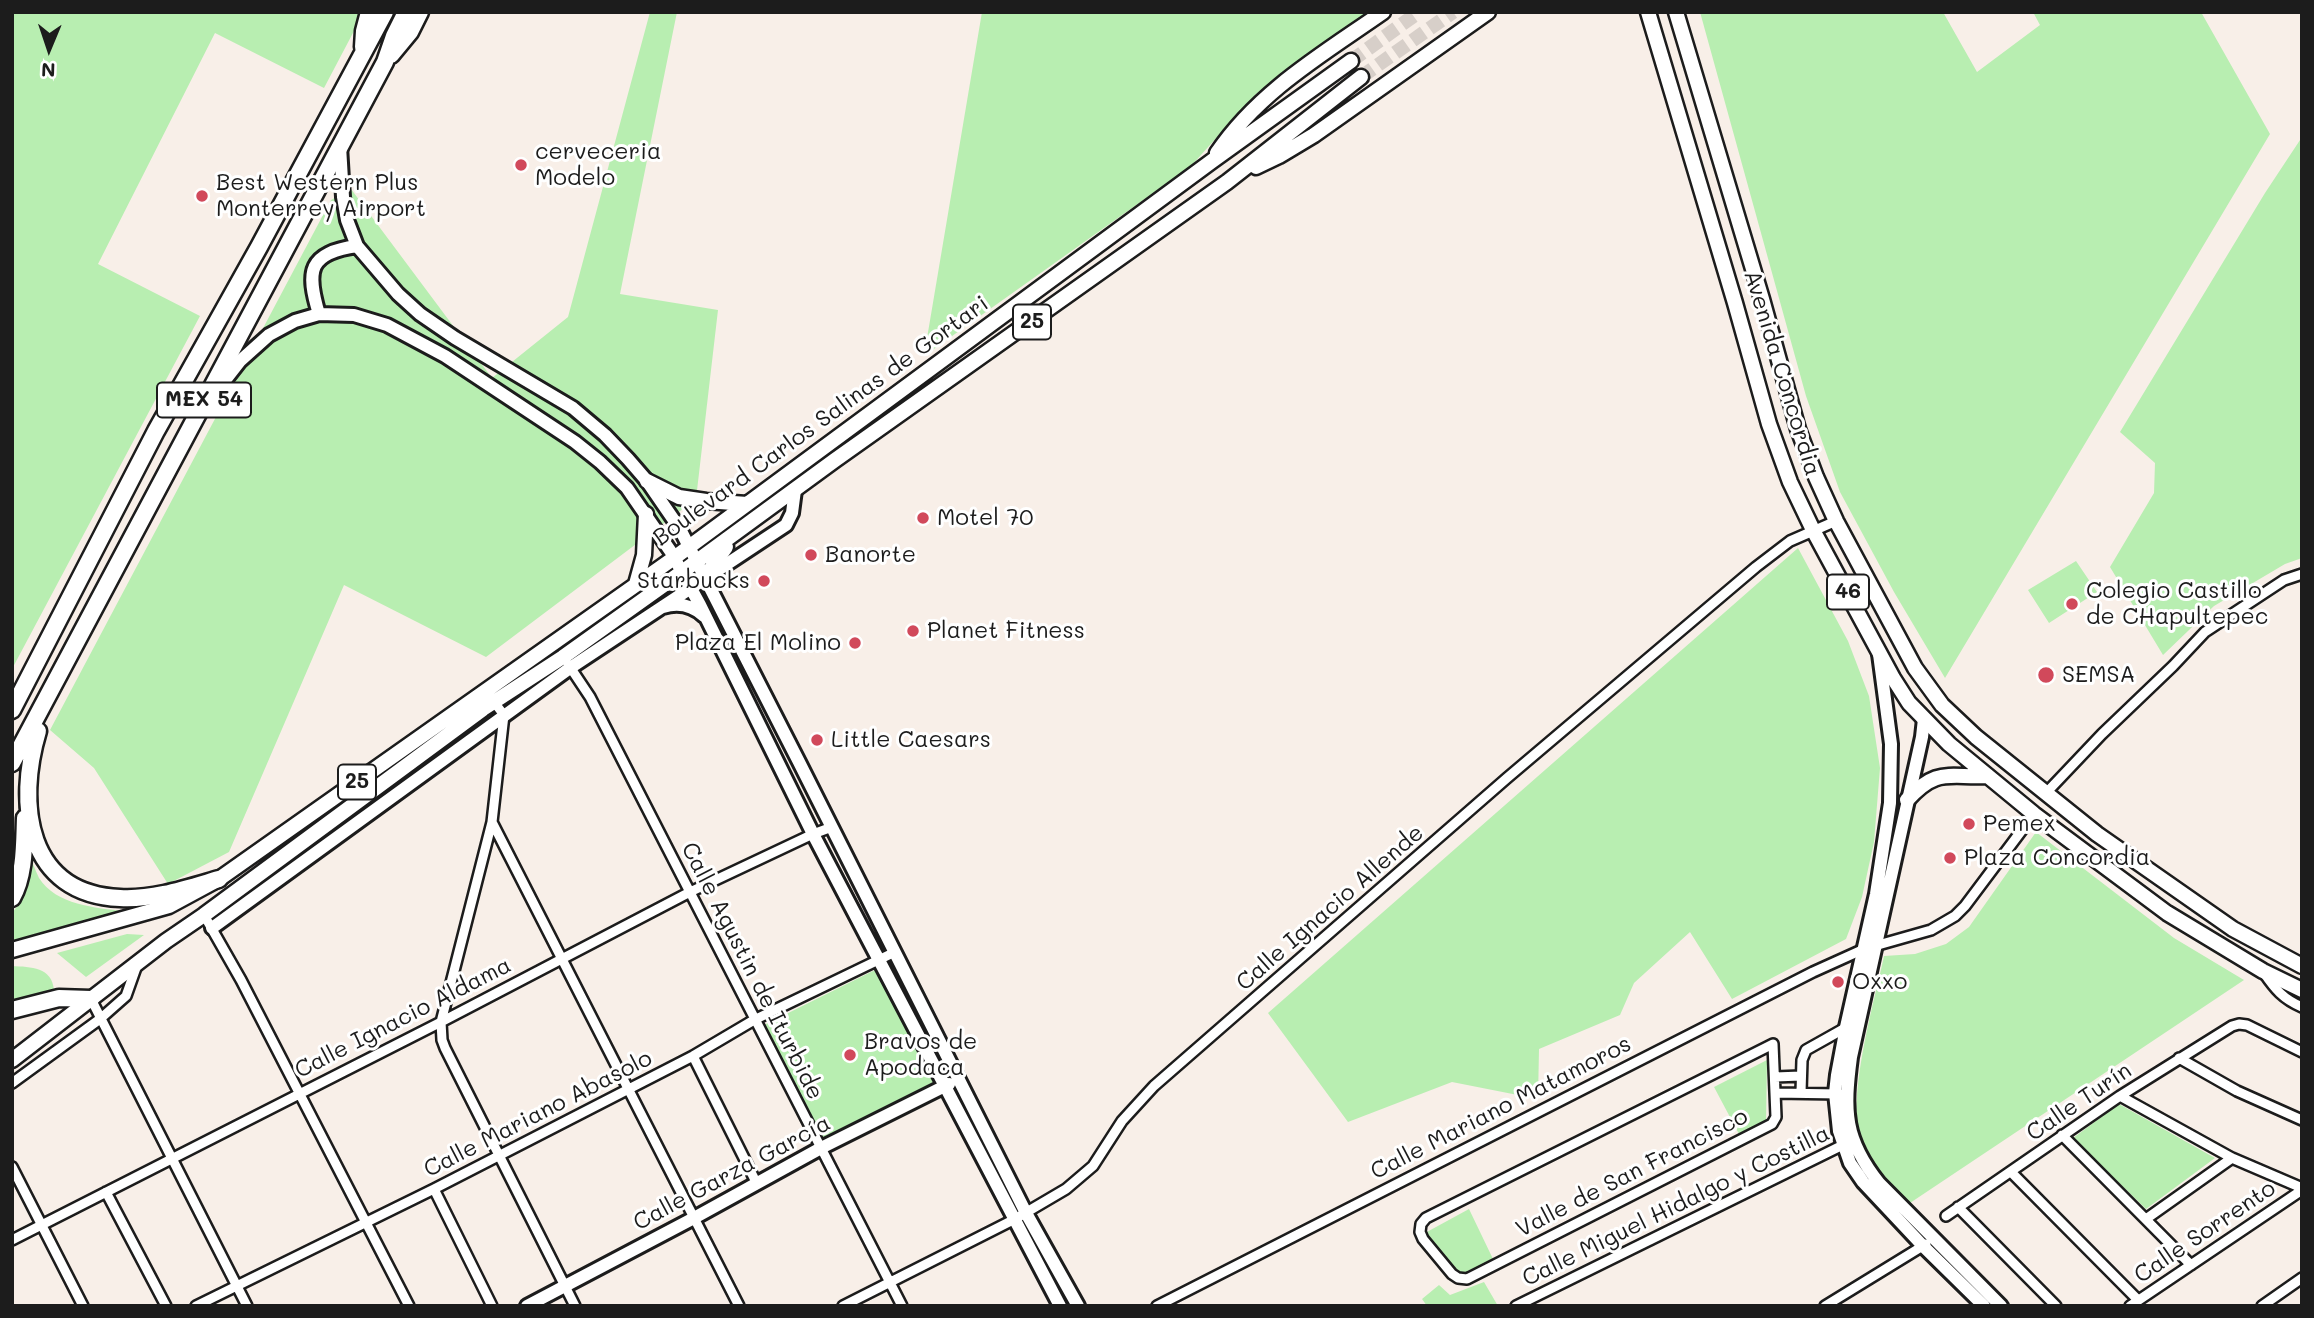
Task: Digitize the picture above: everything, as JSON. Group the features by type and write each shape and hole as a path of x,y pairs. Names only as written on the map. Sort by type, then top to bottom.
{"highway":[{"name":"MEX 54","path":"12,764 340,146 384,62 406,12"},
{"path":"384,62 410,32 420,12"},
{"name":"MEX 54","path":"13,709 156,431 259,247 363,52 377,17"},
{"path":"12,898 21,868 30,754 51,694"},
{"path":"26,798 33,830 45,861 62,879 90,894 122,899 138,898 219,879"},
{"path":"12,1010 59,998 91,999"}],"main road":[{"path":"1212,161 1230,134 1275,88 1383,12"},
{"path":"1227,182 1296,146 1488,12"},
{"name":"Avenida Concordia","path":"1648,12 1769,424 1790,482 1893,678 1924,719 1949,744 2034,814 2167,913 2263,971 2302,990"},
{"name":"Avenida Concordia","path":"1676,12 1798,429 1836,521 1915,668 1942,705 1976,737 2046,793 2144,867 2233,929 2302,966"},
{"name":"Boulevard Carlos Salinas de Gortari","path":"12,950 151,912 181,900 219,879 690,547 1350,61"},
{"name":"Boulevard Carlos Salinas de Gortari","path":"12,1060 166,941 208,922 494,702 567,662 682,572 1227,182 1361,77"},
{"path":"647,481 679,497 706,502 747,504"},
{"path":"636,584 644,555 646,514"},
{"path":"705,577 720,553 749,524"},
{"path":"1915,668 1924,719"},
{"path":"1907,800 1921,785 1938,776 1988,776"},
{"path":"2034,814 2046,805 2057,807 2119,858 2144,867"}],"street":[{"path":"340,146 341,182 347,220 357,246 398,294 420,314 455,338 573,408 605,435 647,481 690,547 959,1080 1060,1306"},
{"path":"319,314 311,289 311,273 326,254 339,248 357,246"},
{"path":"187,433 240,361 269,335 295,321 319,314 354,315 387,325 445,356 575,442 627,488 690,587 813,834 944,1087 1020,1216 1078,1306"},
{"path":"410,1306 208,922 504,715 567,662 656,610 786,525 792,513 795,490"},
{"name":"Calle Ignacio Allende","path":"843,1306 1020,1216 1084,1175 1093,1166 1122,1121 1154,1086 1507,778 1756,567 1790,541 1836,521"},
{"path":"2046,793 2205,632 2284,580 2302,574"},
{"path":"656,610 676,604 696,608 705,616"},
{"path":"1879,652 1891,744 1890,803 1859,1023 1836,1113 1848,1143 1850,1163 1863,1182 2001,1306"},
{"name":"Calle Agustin de Iturbide","path":"567,662 590,697 902,1306"},
{"path":"494,702 504,715 492,822 441,1022 442,1040 575,1306"},
{"path":"1841,1094 1846,1027 1907,800 1924,719"},
{"name":"Calle Mariano Matamoros","path":"1157,1306 1776,991 1869,948 1931,930 1955,916 1965,906 2034,814"},
{"path":"492,822 739,1306"},
{"name":"Calle Ignacio Aldama","path":"12,1240 690,892 832,827"},
{"name":"Calle Mariano Abasolo","path":"196,1306 500,1156 693,1056 754,1020 895,952"},
{"path":"12,1083 100,1019 126,996 137,965"},
{"path":"2263,971 2278,993 2302,1007"},
{"path":"91,999 247,1306"},
{"path":"1801,1092 1805,1050 1846,1027 1859,1023"},
{"name":"Calle Turín","path":"1946,1216 2120,1096 2236,1024 2247,1025 2302,1052"},
{"name":"Valle de San Francisco","path":"1773,1044 1775,1077 1776,1117 1772,1124 1470,1278 1454,1276 1421,1236 1421,1224 1426,1218 1773,1044"},
{"path":"693,1056 757,1184"},
{"path":"2179,1058 2237,1091 2302,1120"},
{"path":"1775,1077 1801,1076"},
{"name":"Calle Garza García","path":"527,1306 821,1148 959,1080"},
{"path":"1775,1093 1841,1094"},
{"path":"2120,1096 2232,1158 2302,1189"},
{"path":"2062,1135 2191,1265"},
{"name":"Calle Miguel Hidalgo y Costilla","path":"1516,1306 1848,1143"},
{"path":"2146,1219 2232,1158"},
{"path":"12,1167 83,1306"},
{"path":"2011,1172 2134,1303"},
{"path":"434,1189 492,1306"},
{"name":"Calle Sorrento","path":"2134,1303 2302,1189"},
{"path":"106,1192 166,1306"},
{"path":"1958,1208 2056,1306"},
{"path":"1825,1306 1928,1242"},
{"path":"1928,1242 1984,1306"},
{"path":"2262,1306 2302,1278"}],"green space":[{"path":"12,12 364,12 324,88 215,33 98,264 200,316 12,669"},
{"path":"650,12 677,12 620,294 718,310 696,499 486,657 344,585 229,852 168,884 94,768 50,730 331,200 351,189 492,378 568,317"},
{"path":"982,12 1371,12 1256,94 1191,166 924,356"},
{"path":"1700,12 1943,12 1977,72 2040,25 2033,12 2201,12 2270,134 1945,678 1894,592 1840,492 1806,396"},
{"path":"2302,137 2302,558 2285,564 2214,606 2163,655 2110,567 2154,493 2155,463 2120,432"},
{"path":"1798,548 1848,641 1869,696 1880,768 1874,842 1862,897 1846,939 1732,999 1690,932 1634,983 1620,1015 1539,1049 1538,1099 1452,1082 1348,1122 1268,1013"},
{"path":"2076,561 2097,592 2049,623 2028,590"},
{"path":"2036,832 2174,938 2244,980 1907,1205 1865,1156 1856,1114 1867,1029 1884,956 1915,954 1946,944 1969,927"},
{"path":"29,852 39,878 56,894 77,903 124,911 12,941 12,913 24,892"},
{"path":"127,934 144,935 86,977 57,953"},
{"path":"12,966 33,968 45,973 54,990 12,1002"},
{"name":"Bravos de Apodaca","path":"879,968 937,1083 824,1140 762,1026"},
{"path":"1767,1060 1766,1124 1739,1134 1714,1087"},
{"path":"2119,1104 2215,1158 2146,1209 2073,1138"},
{"path":"1469,1209 1493,1259 1460,1275 1425,1233"},
{"path":"1484,1282 1498,1306 1427,1306 1422,1299 1439,1285 1450,1295"}],"tunnel":[{"path":"1351,61 1419,12"},
{"path":"1361,77 1453,12"}],"place":[{"name":"cerveceria Modelo","path":"521,165"},
{"name":"Best Western Plus Monterrey Airport","path":"202,196"},
{"name":"Motel 70","path":"923,518"},
{"name":"Banorte","path":"811,555"},
{"name":"Starbucks","path":"764,581"},
{"name":"Colegio Castillo de CHapultepec","path":"2072,604"},
{"name":"Planet Fitness","path":"913,631"},
{"name":"Plaza El Molino","path":"855,643"},
{"name":"SEMSA","path":"2046,675"},
{"name":"Little Caesars","path":"817,740"},
{"name":"Pemex","path":"1969,824"},
{"name":"Plaza Concordia","path":"1950,858"},
{"name":"Oxxo","path":"1838,982"},
{"name":"Bravos de Apodaca","path":"850,1055"}]}
